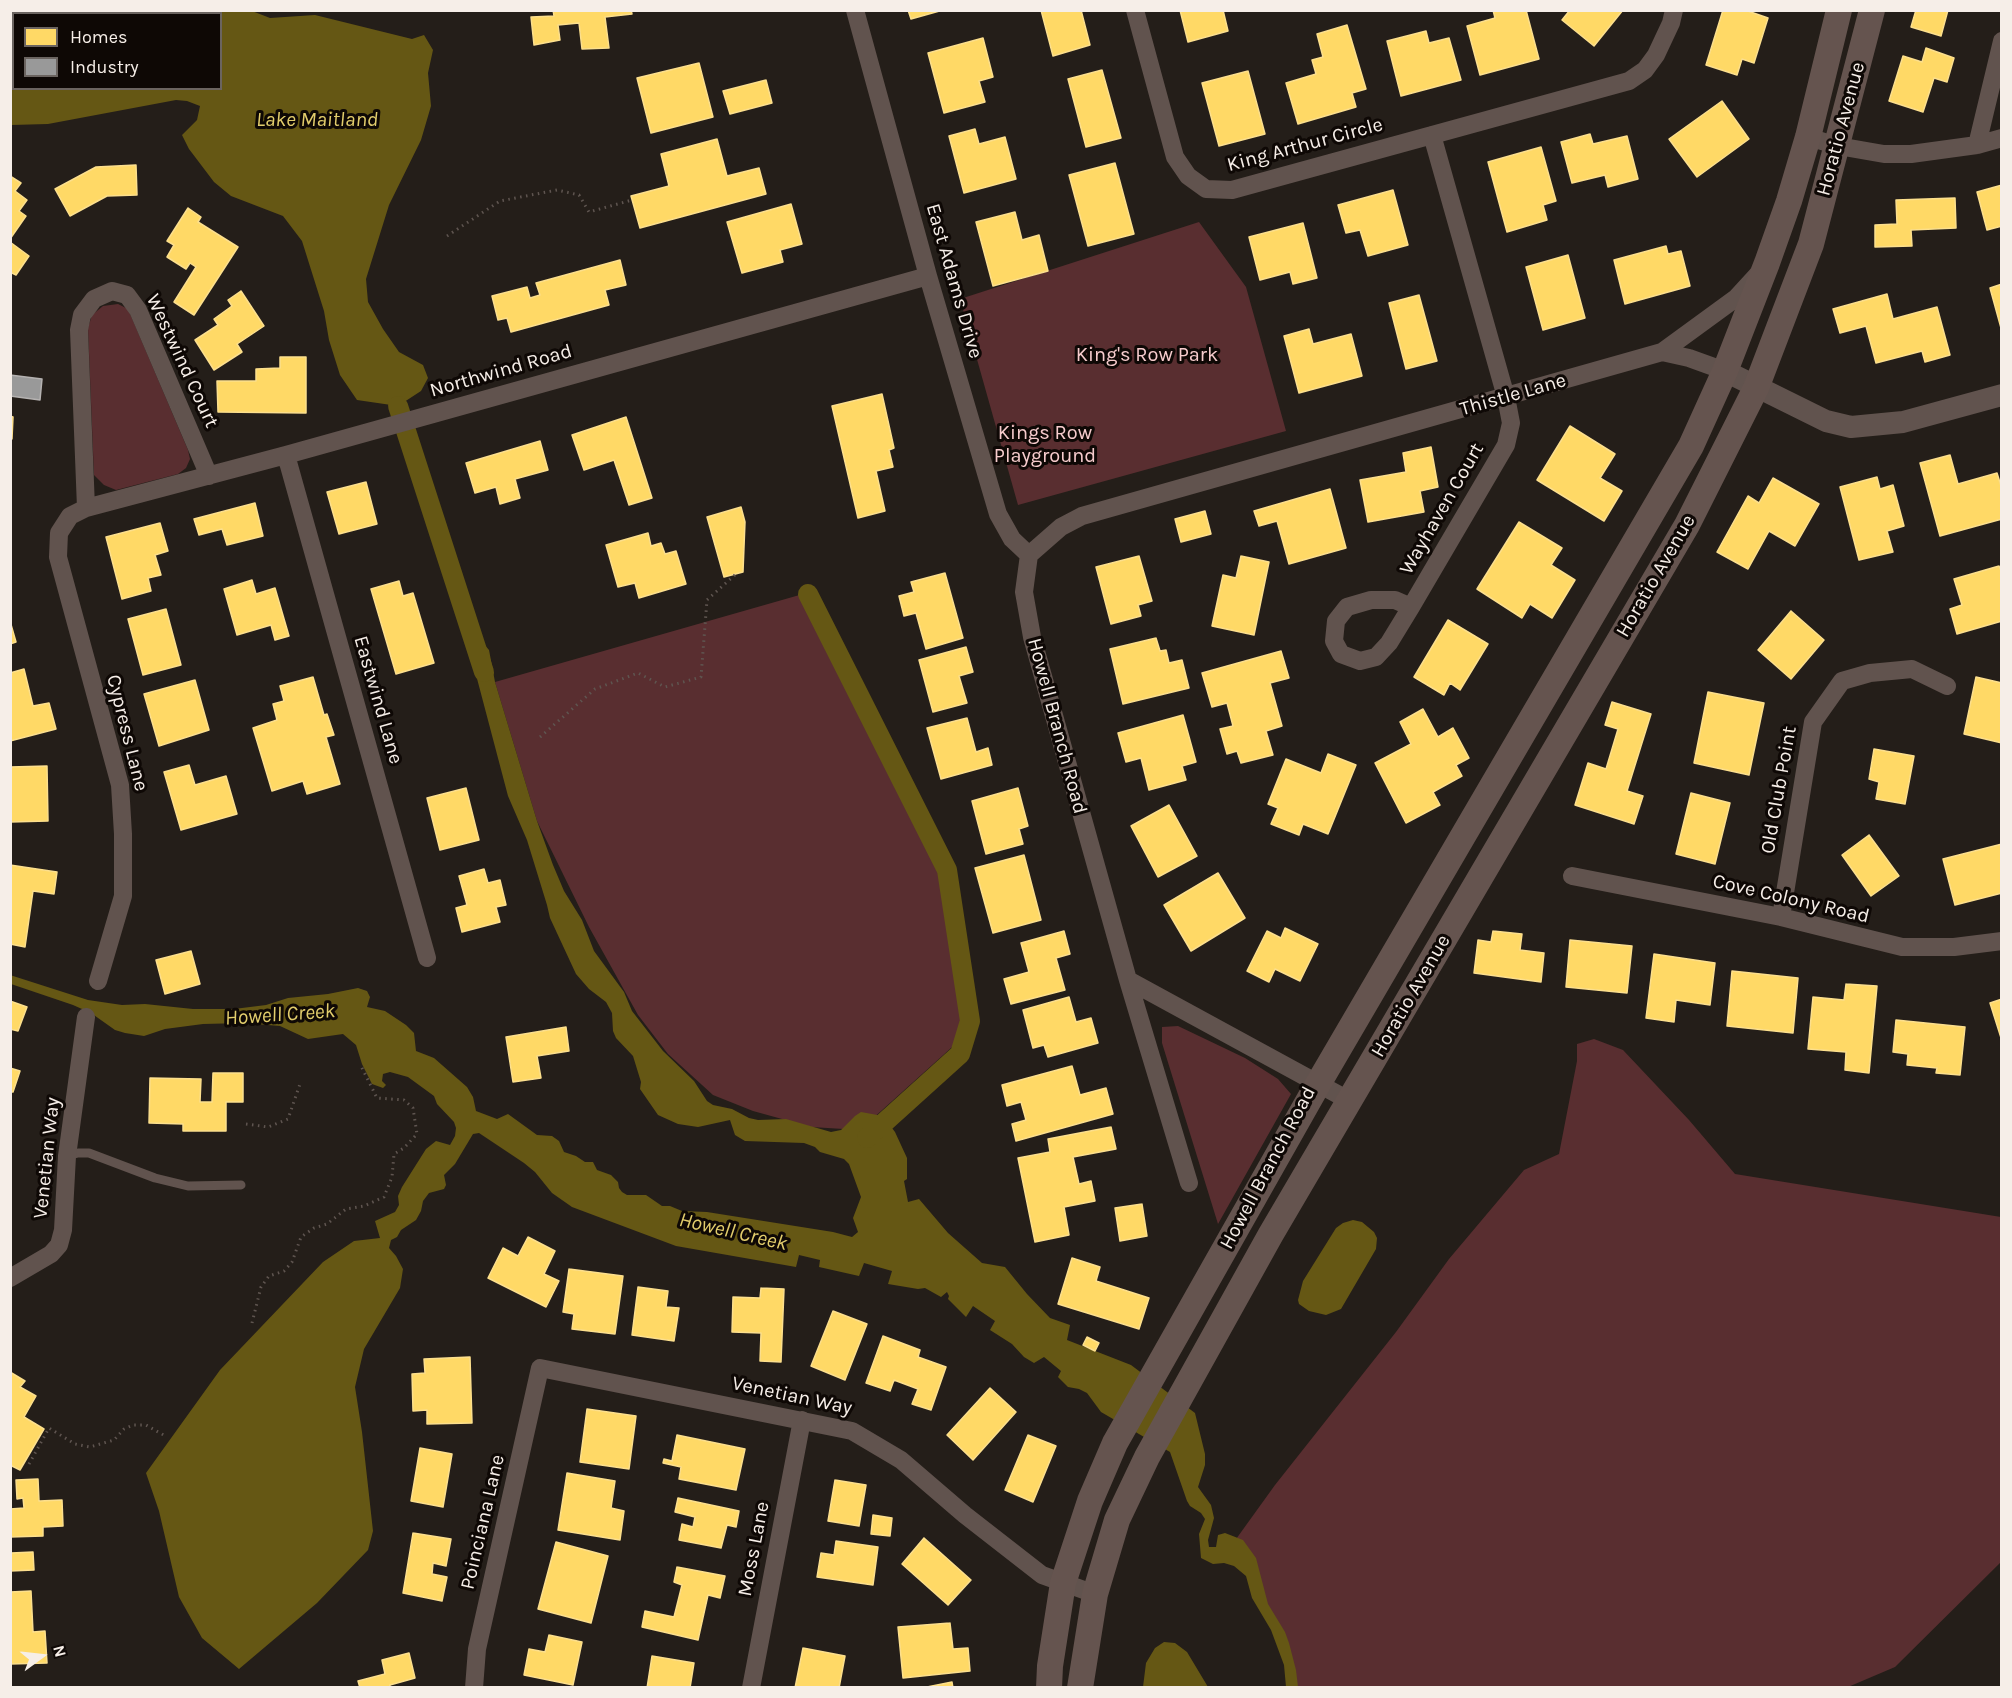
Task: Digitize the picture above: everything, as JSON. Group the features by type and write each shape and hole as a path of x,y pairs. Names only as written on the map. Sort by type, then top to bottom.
{"main road":[{"name":"Horatio Avenue","path":"1317,1084 1691,446 1725,371 1767,263 1808,137 1839,10"},
{"name":"Horatio Avenue","path":"1350,1101 1687,525 1756,388 1811,244 1872,10"},
{"path":"1525,731 1556,749"},
{"name":"Howell Branch Road","path":"1049,1688 1050,1666 1063,1583 1090,1501 1115,1443 1156,1374 1317,1084"},
{"name":"Howell Branch Road","path":"1080,1688 1095,1594 1117,1520 1147,1457 1184,1390 1271,1234 1350,1101"}],"street":[{"name":"East Adams Drive","path":"855,10 928,276 998,514 1012,539 1029,555"},
{"name":"King Arthur Circle","path":"1135,10 1175,157 1188,176 1206,189 1232,190 1629,81 1645,70 1656,55 1671,23 1674,10"},
{"path":"1977,145 2001,41"},
{"path":"1432,135 1506,397"},
{"path":"1808,137 1838,146 1884,154 1911,154 1977,145 2001,138"},
{"path":"1662,352 1736,298 1767,263"},
{"name":"Northwind Road","path":"86,508 209,476 928,276"},
{"name":"Westwind Court","path":"86,508 79,330 82,315 93,299 112,291 127,295 138,310 209,476"},
{"name":"Thistle Lane","path":"1029,555 1060,527 1082,516 1662,352 1689,358 1725,371 1826,421 1851,427 1903,422 2001,395"},
{"name":"Wayhaven Court","path":"1411,607 1506,445 1511,423 1506,397"},
{"name":"Eastwind Lane","path":"286,454 427,958"},
{"name":"Cypress Lane","path":"86,508 70,516 59,533 58,557 120,785 123,896 98,981"},
{"name":"Howell Branch Road","path":"1029,555 1024,592 1032,637 1128,980 1317,1084"},
{"name":"Old Club Point","path":"1781,917 1813,722 1842,681 1870,673 1912,669 1947,686"},
{"name":"Cove Colony Road","path":"1572,876 1781,917 1902,947 1954,947 2001,941"},
{"path":"1128,980 1189,1183"},
{"name":"Venetian Way","path":"10,1278 51,1254 59,1245 63,1230 68,1156 86,1017"},
{"path":"1317,1084 1350,1101"},
{"name":"Venetian Way","path":"540,1368 852,1431 901,1460 964,1515 1042,1575 1095,1594"},
{"name":"Poinciana Lane","path":"474,1688 477,1649 540,1368"},
{"name":"Moss Lane","path":"751,1688 802,1420"}],"lane":[{"path":"68,1156 89,1153 155,1178 188,1185 241,1185"}],"path":[{"path":"447,236 500,201 557,190 579,195 589,212 632,200"},
{"path":"540,737 595,689 638,673 665,687 701,677 707,600 736,574"},
{"path":"252,1323 261,1287 269,1276 284,1271 292,1262 301,1237 314,1228 327,1224 346,1209 364,1206 384,1197 392,1177 394,1154 404,1148 417,1134 413,1108 404,1100 377,1098 360,1064"},
{"path":"246,1124 268,1127 288,1119 300,1084"},
{"path":"29,1464 49,1428 75,1444 90,1447 114,1440 124,1429 133,1425 146,1425 167,1437"}],"green space":[{"name":"King's Row Park","path":"1199,222 1246,287 1286,431 1018,505 960,299"},
{"path":"118,304 128,309 190,459 186,468 178,474 116,490 104,485 94,475 88,328 92,315 103,306"},
{"path":"810,592 947,869 971,1030 860,1130 811,1127 753,1111 713,1095 668,1054 638,1015 589,927 537,821 495,682"},
{"path":"1178,1026 1245,1058 1278,1079 1291,1094 1218,1224 1162,1043 1162,1027"},
{"path":"1594,1039 1623,1050 1689,1120 1735,1174 2001,1217 2001,1562 1895,1667 1848,1687 1292,1687 1255,1578 1226,1553 1275,1485 1396,1332 1449,1259 1524,1170 1559,1154 1577,1061 1577,1044"}],"water":[{"name":"Lake Maitland","path":"10,11 252,11 270,18 315,15 412,39 424,35 433,50 428,73 431,106 421,140 389,205 366,279 368,302 383,329 399,352 423,365 428,378 421,391 398,406 357,400 340,375 329,340 324,311 302,241 283,216 231,196 214,182 189,149 182,135 197,120 200,106 176,100 48,124 11,125"},
{"name":"Howell Creek","path":"483,643 489,650 495,682 537,821 564,891 582,920 594,951 624,992 632,1011 663,1051 694,1081 707,1101 713,1105 732,1109 749,1118 786,1119 831,1132 841,1130 861,1112 883,1116 895,1132 907,1158 907,1179 904,1181 908,1202 919,1199 948,1233 982,1263 1005,1267 1050,1318 1070,1325 1067,1340 1131,1365 1195,1413 1205,1454 1205,1465 1198,1487 1211,1505 1214,1518 1208,1540 1209,1547 1216,1547 1218,1535 1225,1533 1243,1540 1256,1558 1268,1604 1289,1643 1298,1687 1286,1687 1284,1665 1271,1630 1252,1598 1246,1576 1234,1566 1224,1563 1213,1564 1201,1558 1199,1534 1205,1519 1187,1501 1170,1452 1101,1412 1087,1393 1068,1387 1058,1377 1061,1371 1044,1357 1034,1363 1024,1357 1012,1344 990,1330 995,1321 973,1306 966,1317 948,1299 947,1292 941,1297 925,1288 888,1284 892,1271 864,1263 859,1276 819,1267 820,1260 799,1255 796,1267 676,1246 572,1207 552,1193 535,1172 524,1163 479,1133 473,1134 455,1164 444,1175 446,1185 444,1189 429,1193 423,1201 416,1220 391,1240 389,1248 403,1269 400,1288 364,1349 355,1387 373,1531 368,1550 317,1603 239,1669 202,1638 179,1597 159,1511 146,1473 220,1370 323,1262 354,1241 380,1238 375,1221 395,1212 399,1205 398,1196 402,1187 426,1149 436,1141 450,1145 456,1128 454,1122 437,1104 434,1096 408,1077 390,1072 383,1074 382,1081 386,1085 383,1088 372,1084 356,1045 343,1034 308,1039 280,1026 244,1023 203,1024 165,1029 144,1036 125,1033 115,1030 91,1013 73,1005 11,984 10,975 88,1000 122,1005 145,1004 193,1009 234,1009 266,1005 288,998 358,988 367,991 370,997 367,1007 385,1011 406,1025 414,1033 416,1051 434,1058 467,1087 473,1097 476,1111 497,1119 508,1114 537,1135 552,1136 559,1141 564,1152 585,1162 593,1162 597,1170 611,1175 618,1182 622,1192 627,1195 646,1195 662,1206 670,1206 682,1211 707,1212 852,1237 858,1232 853,1218 861,1197 849,1164 844,1159 820,1152 815,1147 804,1143 745,1141 735,1135 730,1120 698,1127 678,1124 658,1115 640,1089 641,1082 633,1056 616,1038 613,1031 612,1013 606,1002 589,989 576,974 550,918 527,840 508,796 470,652"},
{"path":"1353,1220 1362,1222 1374,1232 1377,1238 1376,1249 1341,1309 1326,1315 1309,1311 1299,1304 1298,1300 1303,1281 1336,1228"},
{"path":"1164,1642 1175,1643 1187,1652 1208,1687 1143,1687 1146,1663 1155,1648"}],"building: Homes":[{"path":"553,10 631,10 632,14 605,17 609,48 582,49 579,23 558,25 560,40 534,45 531,17 554,16"},
{"path":"908,10 943,10 911,19"},
{"path":"1041,10 1081,10 1090,45 1053,56"},
{"path":"1180,10 1223,10 1228,31 1188,42"},
{"path":"1493,10 1526,10 1539,59 1480,75 1467,26 1495,18"},
{"path":"1570,10 1623,10 1594,46 1562,20"},
{"path":"1723,10 1745,10 1768,18 1754,63 1742,59 1737,75 1706,65"},
{"path":"1916,10 1948,10 1941,36 1911,27"},
{"path":"1347,25 1366,89 1352,93 1356,107 1298,124 1286,83 1316,74 1312,60 1323,57 1317,34"},
{"path":"1426,31 1429,43 1449,38 1461,80 1401,96 1387,41"},
{"path":"983,38 993,77 979,81 985,102 944,113 928,53"},
{"path":"1926,48 1954,58 1947,82 1934,78 1923,112 1889,101 1903,56 1922,62"},
{"path":"699,63 713,117 651,133 637,78"},
{"path":"1102,70 1121,138 1086,147 1068,79"},
{"path":"1248,71 1265,134 1219,146 1202,83"},
{"path":"766,80 772,103 730,114 723,91"},
{"path":"1722,101 1749,139 1697,177 1669,139"},
{"path":"975,129 979,144 1005,137 1016,179 964,193 949,136"},
{"path":"1590,134 1593,144 1627,136 1638,179 1608,187 1605,175 1572,183 1561,142"},
{"path":"717,139 727,176 759,168 766,194 640,228 631,196 669,186 661,154"},
{"path":"1541,147 1556,201 1543,205 1547,220 1507,232 1488,162"},
{"path":"1115,163 1134,234 1088,246 1069,175"},
{"path":"136,165 137,195 107,196 70,216 55,189 96,167"},
{"path":"10,176 21,183 15,191 27,200 19,211 26,216 10,239"},
{"path":"2002,185 2002,226 1987,230 1977,192"},
{"path":"1393,190 1408,245 1368,256 1360,230 1346,233 1338,205"},
{"path":"1955,198 1956,228 1911,230 1912,246 1875,247 1875,225 1897,224 1896,200"},
{"path":"791,204 802,244 780,250 783,262 742,273 727,222"},
{"path":"188,208 201,217 198,222 238,247 194,315 174,302 196,267 190,263 186,269 167,257 174,245 167,241"},
{"path":"1015,212 1022,240 1039,235 1048,271 993,286 976,222"},
{"path":"1303,223 1317,278 1293,284 1290,272 1260,280 1249,237"},
{"path":"10,242 29,256 16,275 10,272"},
{"path":"1666,246 1668,254 1681,251 1690,286 1625,304 1614,260"},
{"path":"1568,255 1585,318 1543,330 1526,267"},
{"path":"620,260 626,285 605,290 609,305 511,332 507,318 498,320 492,296 527,287 530,298 540,295 536,283"},
{"path":"2002,284 2002,328 2001,328 1990,288"},
{"path":"241,291 264,326 237,344 242,352 214,370 195,340 218,325 214,319 232,306 228,300"},
{"path":"1887,294 1893,319 1937,307 1950,355 1925,362 1922,351 1876,363 1866,326 1840,333 1833,309"},
{"path":"1419,295 1437,361 1406,369 1389,303"},
{"path":"1309,329 1313,344 1351,334 1362,376 1299,393 1284,336"},
{"path":"280,357 306,357 306,413 218,412 217,381 256,381 256,369 280,368"},
{"path":"882,394 894,448 889,450 893,467 876,471 885,511 858,518 832,406"},
{"path":"10,416 13,417 12,439 10,439"},
{"path":"626,417 652,498 629,505 614,460 584,470 572,435"},
{"path":"1570,426 1615,454 1600,478 1622,491 1604,521 1537,480"},
{"path":"540,441 548,470 515,479 520,498 500,504 496,487 475,493 466,463"},
{"path":"1431,447 1438,487 1420,491 1424,512 1368,522 1360,480 1406,472 1403,453"},
{"path":"1950,455 1958,484 1997,473 2002,489 2002,519 1940,536 1920,463"},
{"path":"1877,477 1880,489 1893,485 1904,526 1887,531 1893,552 1859,560 1840,487"},
{"path":"1773,478 1819,504 1795,546 1769,531 1748,569 1717,552 1748,496 1759,503"},
{"path":"366,482 377,524 339,534 327,492"},
{"path":"1330,489 1346,548 1289,564 1277,521 1259,526 1254,511"},
{"path":"255,503 263,536 227,545 222,529 199,535 194,519"},
{"path":"741,507 745,522 743,572 724,577 707,517"},
{"path":"1205,511 1211,534 1181,542 1175,519"},
{"path":"1519,522 1562,548 1551,565 1575,580 1552,618 1530,604 1522,618 1477,589"},
{"path":"160,523 168,551 155,555 161,575 148,578 151,591 122,599 106,537"},
{"path":"648,533 651,546 661,543 665,554 676,551 686,584 639,598 635,583 618,587 606,545"},
{"path":"1139,556 1152,601 1138,605 1141,616 1111,624 1096,567"},
{"path":"1241,556 1269,562 1254,635 1212,626 1223,575 1236,578"},
{"path":"1999,566 2002,573 2002,621 1957,634 1950,609 1962,605 1954,579"},
{"path":"945,573 963,638 926,649 916,613 904,616 899,596 914,592 911,582"},
{"path":"252,580 256,594 275,588 289,636 275,640 271,625 237,635 224,589"},
{"path":"399,581 403,596 413,593 434,663 396,674 371,589"},
{"path":"166,609 181,665 143,675 128,619"},
{"path":"1791,611 1824,640 1791,679 1758,650"},
{"path":"1448,620 1488,644 1460,690 1450,683 1444,695 1414,677"},
{"path":"10,621 16,642 10,644"},
{"path":"1156,638 1160,651 1166,650 1169,663 1182,660 1189,688 1123,704 1110,649"},
{"path":"966,647 973,672 959,676 967,703 933,712 919,660"},
{"path":"1281,651 1289,678 1270,683 1282,726 1266,731 1273,755 1241,763 1237,751 1227,754 1220,729 1233,726 1227,703 1212,707 1202,673"},
{"path":"24,669 33,706 49,703 56,729 10,741 10,673"},
{"path":"313,677 324,715 327,714 334,735 326,737 340,784 307,794 303,781 272,791 253,728 277,720 273,704 284,701 280,686"},
{"path":"1976,677 2002,683 2002,743 1964,734"},
{"path":"195,680 209,730 159,746 144,694"},
{"path":"1708,692 1764,703 1749,775 1694,763"},
{"path":"1612,702 1651,714 1627,791 1643,796 1634,824 1575,805 1588,763 1606,769 1618,729 1605,725"},
{"path":"1423,709 1438,737 1453,728 1469,758 1456,765 1462,776 1433,792 1440,805 1406,823 1375,763 1411,744 1400,722"},
{"path":"1183,715 1196,762 1182,766 1186,780 1149,790 1141,758 1126,762 1118,733"},
{"path":"967,718 976,752 988,748 992,765 941,779 927,728"},
{"path":"1874,749 1914,756 1905,804 1876,799 1879,782 1869,779"},
{"path":"1328,754 1356,765 1328,834 1303,824 1299,835 1271,824 1278,808 1268,804 1286,759 1321,773"},
{"path":"189,765 195,785 226,776 237,814 181,830 164,772"},
{"path":"47,766 48,821 10,822 10,767"},
{"path":"466,788 479,840 440,850 427,798"},
{"path":"1018,788 1028,826 1019,829 1023,844 986,854 972,801"},
{"path":"1691,793 1730,803 1715,864 1676,854"},
{"path":"1169,805 1197,856 1158,877 1131,826"},
{"path":"1869,835 1899,876 1871,896 1842,855"},
{"path":"2002,844 2002,893 1955,905 1943,859"},
{"path":"1024,855 1041,920 993,933 975,868"},
{"path":"10,865 57,872 54,894 33,891 25,947 10,944"},
{"path":"484,869 488,883 500,880 506,905 496,907 500,922 462,932 456,908 467,905 459,876"},
{"path":"1218,873 1245,918 1191,951 1164,905"},
{"path":"1285,928 1318,944 1300,981 1275,969 1269,982 1247,971 1267,931 1281,938"},
{"path":"1064,931 1070,954 1056,958 1065,990 1011,1004 1004,979 1029,972 1021,943"},
{"path":"1493,931 1522,934 1520,950 1544,953 1541,982 1474,973 1478,940 1491,942"},
{"path":"1570,940 1632,946 1627,993 1566,987"},
{"path":"191,951 200,984 165,994 156,960"},
{"path":"1654,954 1715,963 1710,1005 1676,1000 1674,1022 1646,1018"},
{"path":"1732,971 1798,978 1793,1033 1727,1026"},
{"path":"1846,984 1877,986 1869,1073 1845,1070 1846,1052 1808,1049 1813,997 1844,1000"},
{"path":"1069,997 1076,1022 1091,1018 1098,1043 1048,1057 1044,1045 1033,1048 1023,1010"},
{"path":"2002,999 2002,1041 1990,1003"},
{"path":"10,1001 27,1007 18,1031 10,1029"},
{"path":"1896,1020 1965,1027 1960,1075 1936,1073 1937,1068 1907,1065 1908,1054 1893,1052"},
{"path":"566,1027 569,1051 537,1056 541,1078 513,1082 506,1037"},
{"path":"1072,1066 1080,1095 1106,1088 1113,1114 1016,1141 1012,1124 1026,1120 1021,1102 1007,1106 1002,1085"},
{"path":"10,1068 20,1071 13,1092 10,1092"},
{"path":"213,1073 243,1073 243,1102 226,1102 226,1131 183,1131 183,1124 149,1123 150,1078 201,1079 200,1102 212,1102"},
{"path":"1111,1127 1116,1149 1073,1157 1079,1184 1091,1181 1095,1201 1064,1207 1069,1235 1035,1242 1018,1158 1050,1152 1048,1139"},
{"path":"1142,1204 1147,1236 1120,1241 1115,1208"},
{"path":"528,1237 555,1251 544,1274 559,1281 546,1307 488,1278 503,1248 518,1256"},
{"path":"1072,1258 1100,1267 1096,1281 1149,1298 1139,1329 1058,1304"},
{"path":"569,1269 623,1276 615,1334 572,1329 574,1314 563,1312"},
{"path":"638,1287 668,1291 666,1307 679,1308 674,1341 632,1335"},
{"path":"761,1288 784,1289 781,1362 760,1361 761,1333 732,1332 733,1297 760,1298"},
{"path":"833,1311 867,1324 845,1380 811,1366"},
{"path":"883,1336 920,1350 918,1357 946,1367 931,1410 912,1404 918,1389 894,1380 890,1391 866,1383"},
{"path":"1087,1337 1099,1343 1095,1351 1083,1345"},
{"path":"470,1357 472,1423 427,1424 427,1410 413,1411 412,1374 425,1373 424,1359"},
{"path":"10,1372 25,1381 20,1387 36,1396 24,1417 44,1429 20,1470 10,1465"},
{"path":"990,1388 1016,1412 973,1460 947,1435"},
{"path":"587,1409 636,1416 629,1469 580,1462"},
{"path":"677,1435 745,1449 736,1490 679,1479 681,1467 663,1463 664,1459 672,1461"},
{"path":"1028,1435 1056,1446 1033,1502 1005,1490"},
{"path":"420,1448 452,1454 443,1507 411,1501"},
{"path":"567,1473 615,1481 611,1508 624,1511 620,1540 558,1530"},
{"path":"38,1479 39,1501 62,1500 63,1526 43,1527 43,1536 10,1537 10,1509 24,1508 23,1498 17,1499 16,1480"},
{"path":"835,1480 866,1485 859,1526 828,1521"},
{"path":"678,1498 739,1511 736,1527 727,1525 721,1548 679,1540 682,1524 693,1527 695,1517 675,1512"},
{"path":"873,1515 892,1518 890,1536 871,1534"},
{"path":"413,1533 451,1539 446,1566 433,1563 432,1574 447,1577 442,1601 403,1593"},
{"path":"10,1538 11,1553 33,1552 34,1570 10,1571"},
{"path":"924,1538 971,1580 948,1605 902,1564"},
{"path":"836,1541 878,1547 873,1585 817,1577 821,1553 834,1555"},
{"path":"556,1542 608,1556 591,1623 538,1609"},
{"path":"677,1567 725,1576 720,1598 708,1595 698,1640 642,1627 645,1611 674,1617 682,1585 674,1582"},
{"path":"31,1591 33,1632 45,1631 47,1663 10,1664 10,1592"},
{"path":"950,1623 953,1649 968,1648 970,1671 903,1678 898,1627"},
{"path":"549,1635 582,1642 573,1685 524,1675 529,1649 545,1652"},
{"path":"803,1648 845,1656 839,1688 795,1688"},
{"path":"409,1653 415,1678 390,1685 390,1688 360,1688 358,1681 385,1674 382,1660"},
{"path":"652,1656 694,1663 690,1688 647,1688"},
{"path":"952,1682 953,1688 922,1688"}],"building: Industry":[{"path":"10,375 42,379 40,400 10,396"}],"waterway":[{"path":"398,406 484,672"},
{"path":"808,594 947,870 970,1021 960,1054 867,1138"}],"park label":[{"name":"Kings Row Playground","path":"1045,444"}]}
